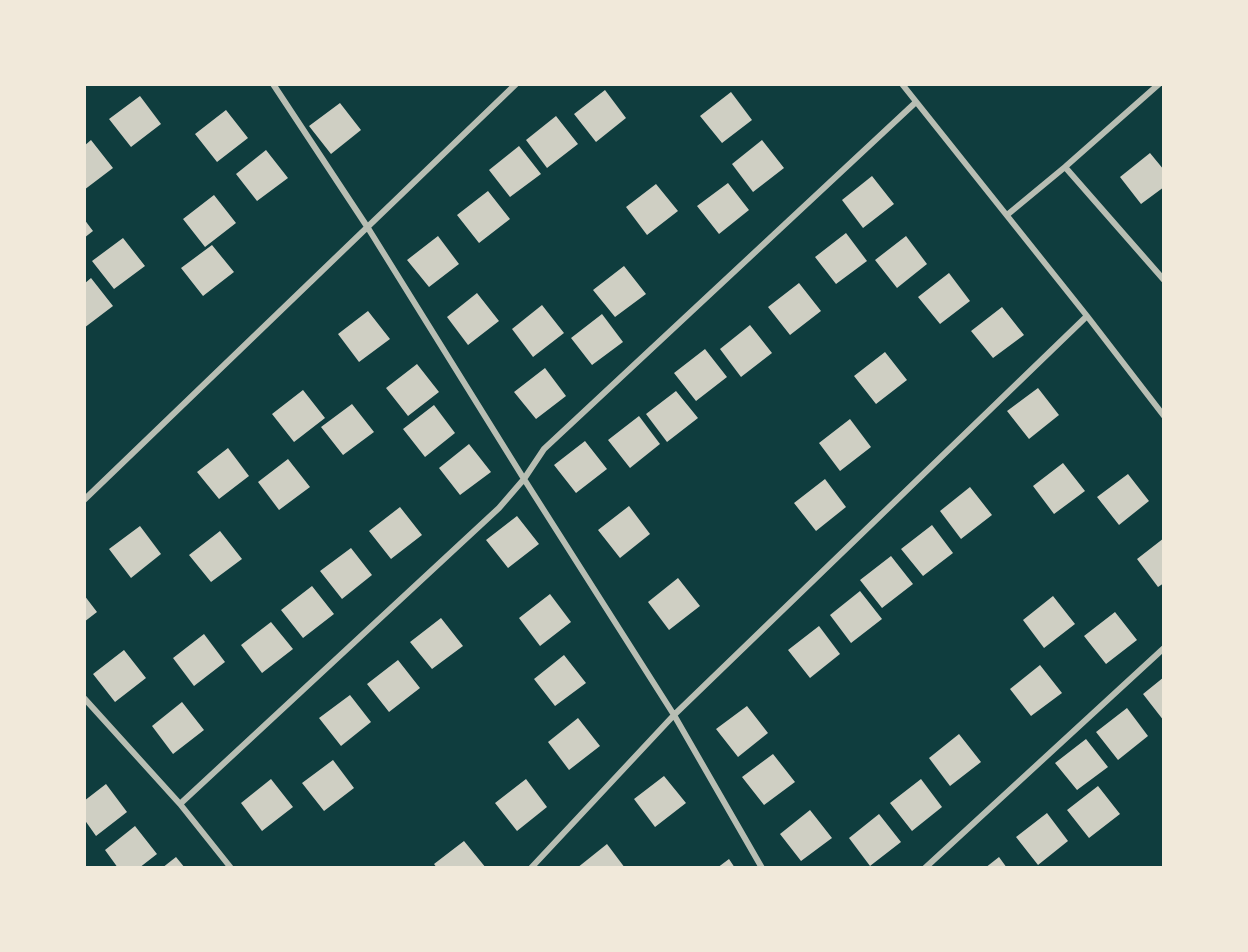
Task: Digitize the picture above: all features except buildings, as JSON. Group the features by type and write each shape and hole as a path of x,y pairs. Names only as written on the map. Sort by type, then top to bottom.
{"street":[{"path":"273,84 368,228 674,715 762,868"},
{"path":"84,500 516,84"},
{"path":"902,84 1164,416"},
{"path":"1007,215 1159,84"},
{"path":"180,804 499,508 524,479 544,449 916,102"},
{"path":"1065,167 1164,280"},
{"path":"531,868 674,715 1087,316"},
{"path":"926,868 1164,648"},
{"path":"84,698 180,804 231,868"}]}
